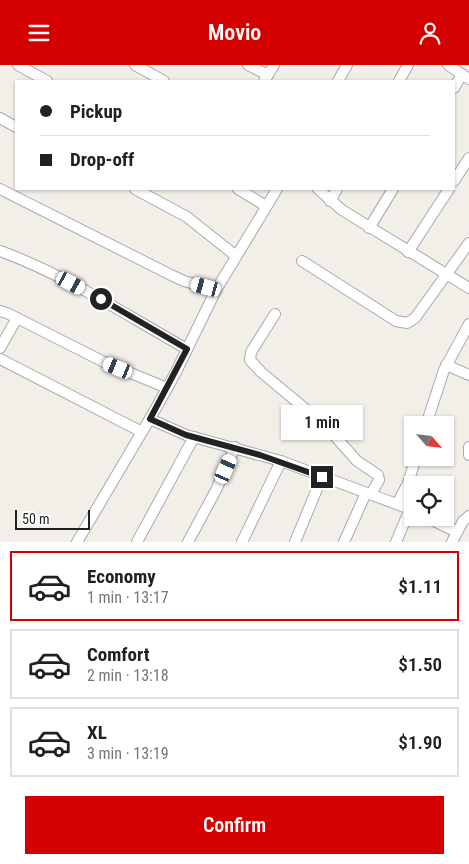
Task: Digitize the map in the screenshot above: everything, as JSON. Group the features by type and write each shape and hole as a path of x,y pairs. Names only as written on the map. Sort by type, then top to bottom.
{"street":[{"path":"18,65 45,80"},
{"path":"135,65 162,80"},
{"path":"248,65 266,78 274,65"},
{"path":"339,80 347,65"},
{"path":"400,80 408,65"},
{"path":"448,65 466,77 455,88"},
{"path":"0,118 15,126"},
{"path":"455,179 469,158"},
{"path":"0,189 171,275 184,281 216,290"},
{"path":"137,190 187,217 236,256"},
{"path":"240,190 266,206"},
{"path":"77,541 150,419 216,290 276,190"},
{"path":"319,190 330,201 369,228 469,288"},
{"path":"330,201 336,190"},
{"path":"369,228 392,190"},
{"path":"408,251 448,190"},
{"path":"302,261 396,321 407,323 415,317 469,243"},
{"path":"0,251 29,262 71,283 187,349"},
{"path":"0,311 104,362 167,388"},
{"path":"275,314 251,352 250,360 261,372 326,426 357,461 378,475 379,479 368,494 344,541"},
{"path":"0,348 17,318"},
{"path":"429,416 446,365 469,324"},
{"path":"0,359 142,432"},
{"path":"446,365 469,375"},
{"path":"150,419 194,437 281,461 404,507"},
{"path":"137,541 194,437"},
{"path":"188,541 216,490 235,447"},
{"path":"469,447 469,455"},
{"path":"242,541 281,461"},
{"path":"397,504 408,483 413,466"},
{"path":"295,541 322,477"},
{"path":"439,526 455,537 463,521 469,517"},
{"path":"396,541 404,524"}],"route":[{"path":"101,299 187,349 150,419 186,435 281,461 322,477"}]}
